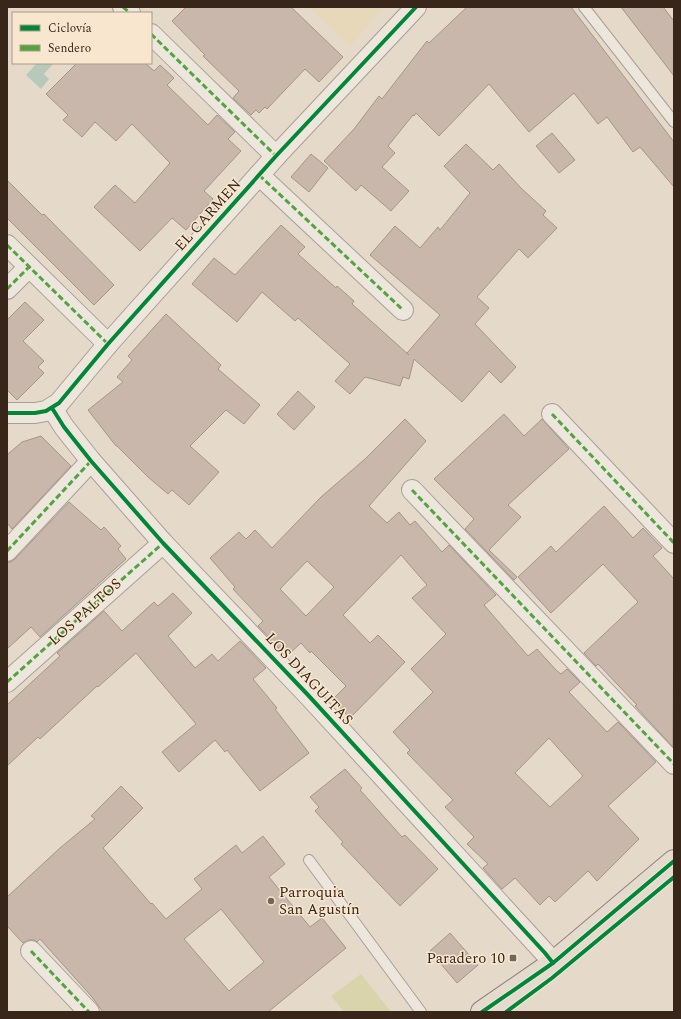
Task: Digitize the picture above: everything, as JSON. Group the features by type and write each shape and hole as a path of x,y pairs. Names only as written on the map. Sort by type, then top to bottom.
{"main road":[{"path":"482,1012 553,963 674,861"}],"street":[{"name":"EL CARMEN","path":"7,413 35,413 52,408 59,403 108,344 276,156 416,7"},
{"path":"152,35 276,156"},
{"path":"259,175 403,310"},
{"path":"7,245 108,344"},
{"path":"7,289 30,267"},
{"name":"LOS DIAGUITAS","path":"52,408 64,427 91,461 163,543 308,695 553,963"},
{"path":"552,414 674,543"},
{"path":"7,551 91,461"},
{"path":"412,490 674,764"},
{"name":"LOS PALTOS","path":"7,682 163,543"},
{"path":"30,951 89,1012"}],"lane":[{"path":"584,7 674,122"},
{"path":"309,860 421,1012"}],"shaded area":[{"path":"309,7 383,7 350,47"},
{"path":"36,64 53,64 44,74 49,79 41,89 26,75"},
{"path":"361,974 391,1012 344,1012 331,996"}],"building":[{"path":"186,7 291,7 343,57 319,82 305,69 267,109 265,107 259,113 256,110 251,115 233,98 239,91 203,56 205,55 172,21"},
{"path":"467,7 571,7 674,142 674,187 640,147 633,152 607,117 598,124 574,93 529,132 489,84 439,136 416,113 388,146 395,153 382,167 409,191 391,211 361,185 356,191 324,161 354,129 379,96 382,99 427,41 429,43"},
{"path":"621,7 663,7 674,21 674,76"},
{"path":"76,64 146,64 154,71 160,65 174,78 167,85 208,125 217,115 235,132 228,139 241,151 204,191 213,199 186,230 172,218 140,251 94,207 115,185 135,203 170,163 132,124 116,141 95,122 82,137 63,120 68,115 46,94"},
{"path":"552,133 575,160 559,173 536,146"},
{"path":"466,144 493,170 499,164 521,188 546,211 543,215 557,228 528,258 519,249 477,297 489,308 475,324 516,367 501,383 489,371 462,402 414,359 409,379 403,377 400,386 365,377 350,394 335,381 350,364 298,318 295,321 262,292 237,322 192,284 214,258 235,275 281,225 305,247 298,254 336,288 337,286 354,301 352,304 409,355 407,353 440,315 370,255 395,226 420,248 438,227 440,230 470,193 444,166"},
{"path":"311,154 328,168 309,192 291,177"},
{"path":"7,180 42,215 44,214 114,285 94,305 7,218"},
{"path":"25,302 44,320 23,341 44,361 38,367 44,373 17,400 7,390 7,320"},
{"path":"166,314 221,365 218,369 260,405 244,424 226,410 190,446 219,472 189,505 172,490 168,494 148,477 116,446 88,410 123,382 117,377 132,360 128,356"},
{"path":"298,391 315,407 294,430 277,414"},
{"path":"504,414 524,436 542,419 569,449 508,505 521,517 489,550 517,577 514,580 465,529 474,519 434,479"},
{"path":"405,419 426,441 369,506 387,523 399,512 410,525 415,521 442,552 449,545 496,595 484,605 528,656 537,649 561,674 567,669 580,682 569,692 607,732 618,722 656,762 608,806 639,839 597,881 588,871 555,902 549,896 540,905 515,878 502,889 483,868 488,864 467,844 474,837 445,807 453,800 407,753 410,750 393,732 433,692 411,669 446,634 412,598 427,585 401,555 343,615 370,643 378,635 405,662 350,718 332,700 346,686 301,643 289,654 286,651 284,653 258,626 263,621 233,589 235,587 210,558 239,532 246,539 255,530 272,548 321,497 365,459","holes":["307,561 334,587 306,616 280,589","549,738 583,776 550,807 515,773"]},
{"path":"41,436 71,466 12,529 7,523 7,455 22,442"},
{"path":"69,502 101,530 104,527 121,546 118,549 126,559 40,637 31,627 7,649 7,562 11,562 15,559"},
{"path":"604,506 633,538 643,528 662,548 653,556 674,579 673,747 635,706 637,705 598,664 596,666 584,653 638,602 603,564 551,613 518,577 551,546 556,552"},
{"path":"173,593 192,613 168,636 195,668 212,654 218,661 240,641 266,668 253,679 277,708 275,709 309,753 260,791 227,750 225,752 215,740 179,772 162,752 196,724 136,653 98,687 97,686 40,739 38,737 7,766 7,705 60,656 57,653 104,611 122,631 154,602 158,606"},
{"path":"345,769 362,788 360,790 402,837 405,835 438,869 400,906 341,844 343,842 315,811 319,807 310,797"},
{"path":"121,786 143,808 103,848 151,904 152,903 166,919 202,889 194,879 236,845 242,853 263,836 285,864 269,877 310,927 322,918 346,948 268,1012 103,1012 92,997 40,939 37,942 34,940 29,940 23,943 7,926 7,897 60,848 95,819 91,816","holes":["221,909 264,962 229,991 184,939"]},
{"path":"450,933 478,965 457,983 430,951"}],"marked path":[{"path":"123,7 129,12"},
{"path":"152,35 276,156"},
{"path":"259,175 403,310"},
{"path":"7,245 108,344"},
{"path":"7,289 29,267"},
{"path":"552,414 674,543"},
{"path":"7,551 91,461"},
{"path":"412,490 674,764"},
{"path":"7,682 163,543"},
{"path":"31,951 89,1012"}],"cycle path":[{"path":"7,413 35,413 46,411 59,403 108,344 276,156 416,7"},
{"path":"52,408 64,427 91,461 163,543 308,695 553,963"},
{"path":"482,1012 553,963 674,861"},
{"path":"506,1012 552,978 674,877"}],"place":[{"name":"Parroquia San Agustín","path":"271,901"},
{"name":"Paradero 10","path":"513,958"}]}
